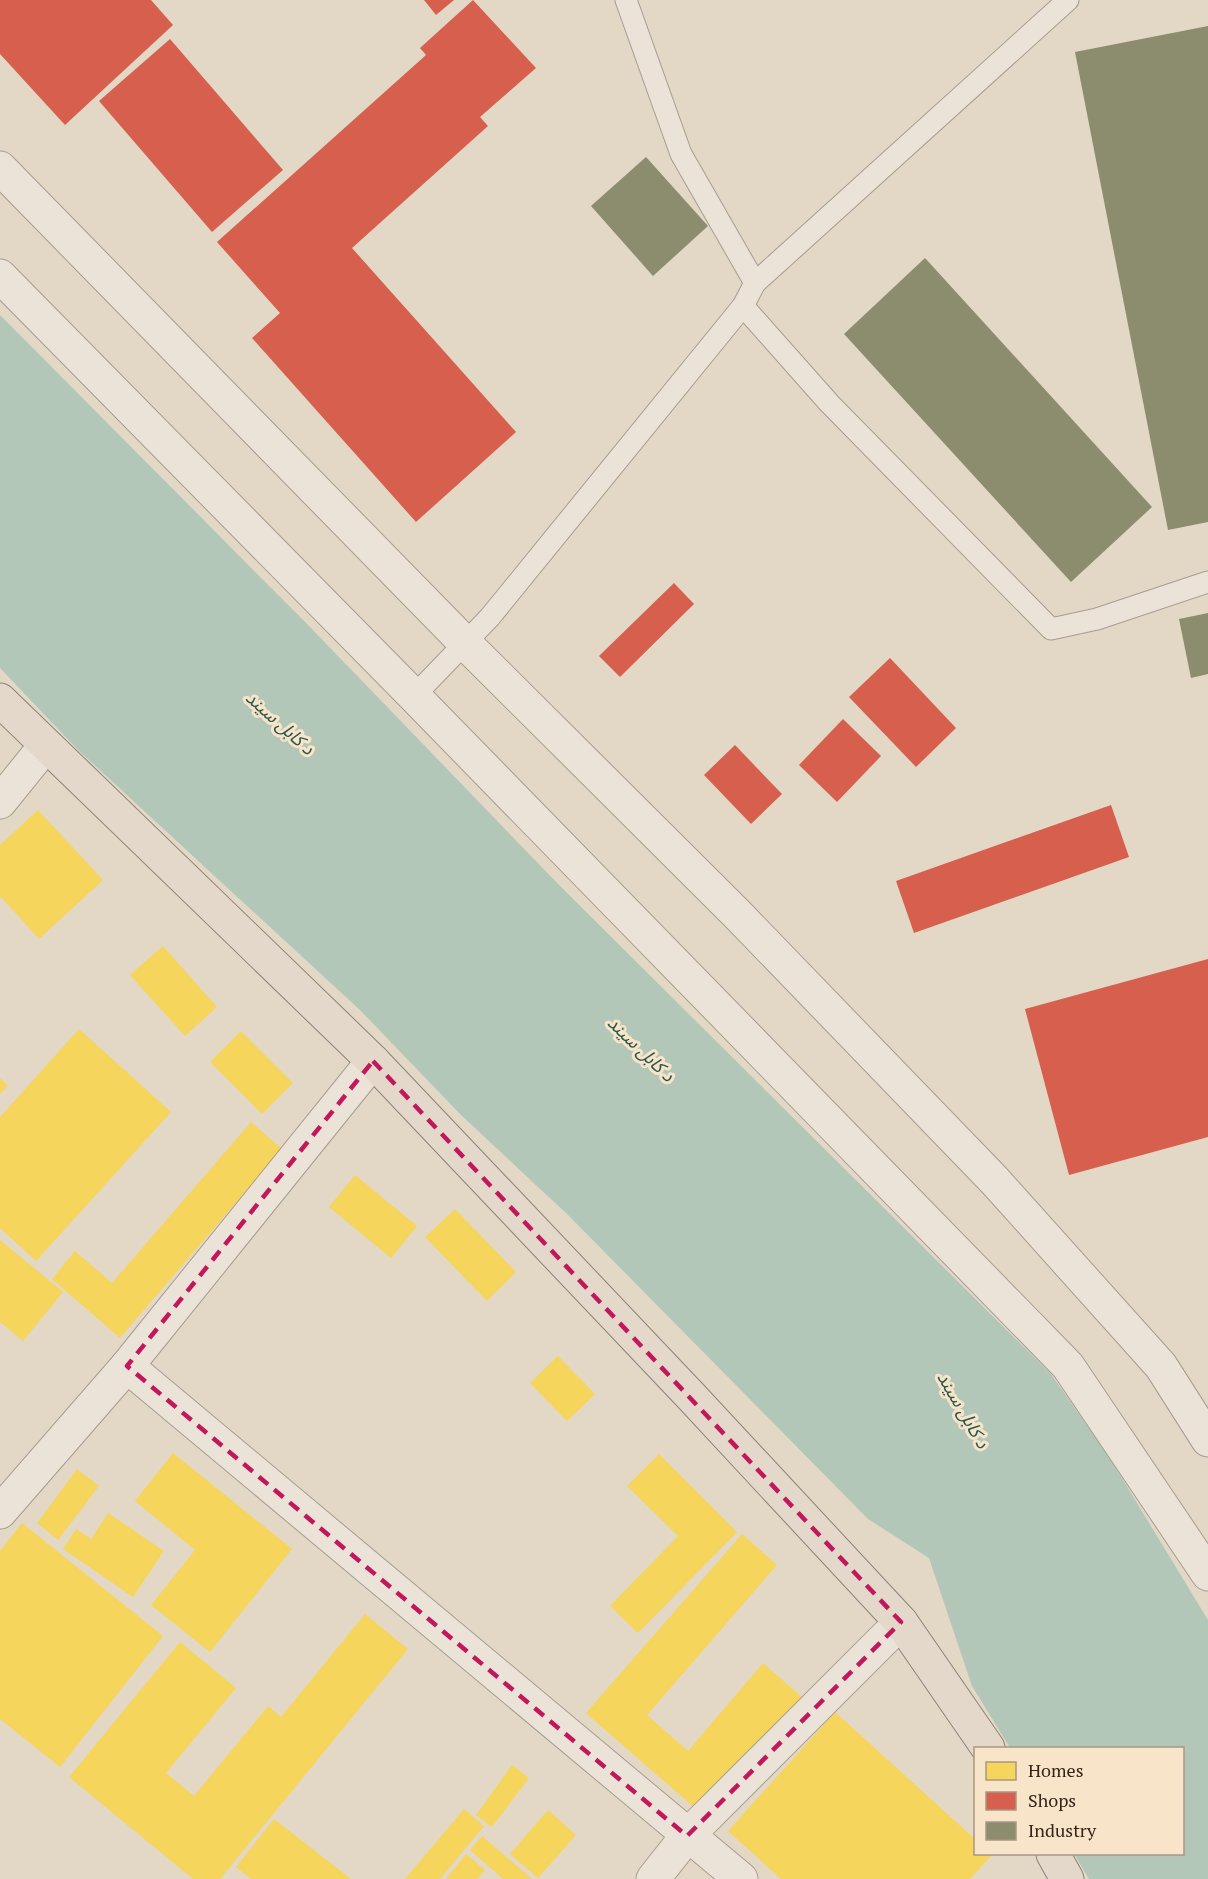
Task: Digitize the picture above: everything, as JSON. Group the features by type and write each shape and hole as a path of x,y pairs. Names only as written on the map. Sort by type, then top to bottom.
{"main road":[{"path":"0,700 373,1061 689,1394 901,1622 987,1747"},
{"path":"1054,1855 1067,1879"}],"street":[{"path":"0,168 465,643 738,915 995,1181 1161,1366 1208,1440"},
{"path":"0,276 1068,1366 1208,1574"},
{"path":"0,802 46,745"},
{"path":"0,1512 127,1366 373,1061"},
{"path":"127,1366 741,1879"},
{"path":"653,1879 687,1836 901,1622"}],"lane":[{"path":"626,0 681,154 755,283"},
{"path":"414,696 490,616 743,306 755,283 1068,0"},
{"path":"743,306 829,402 1051,629 1097,619 1208,582"}],"highlighted area":[{"path":"373,1061 901,1622 687,1836 127,1366"}],"water":[{"name":"د کابل سيند","path":"0,315 310,627 560,886 1051,1374 1109,1457 1208,1620 1208,1879 1089,1879 1075,1855 1184,1855 1184,1747 1009,1747 972,1686 929,1558 868,1519 567,1214 461,1115 361,1011 77,749 0,668"}],"building: Homes":[{"path":"38,810 103,880 39,939 0,896 0,845"},
{"path":"163,946 217,1007 185,1036 130,975"},
{"path":"79,1029 171,1112 36,1261 0,1228 0,1117"},
{"path":"241,1031 293,1083 262,1114 210,1062"},
{"path":"0,1078 8,1086 0,1094"},
{"path":"251,1122 282,1149 120,1338 52,1279 75,1251 112,1283"},
{"path":"355,1175 417,1226 391,1258 329,1207"},
{"path":"455,1209 516,1272 487,1301 425,1237"},
{"path":"0,1240 63,1292 23,1341 0,1322"},
{"path":"558,1356 595,1394 567,1421 530,1383"},
{"path":"173,1453 292,1549 210,1652 151,1605 195,1550 135,1501"},
{"path":"659,1454 737,1532 638,1633 610,1606 678,1536 627,1486"},
{"path":"77,1469 99,1486 58,1540 37,1523"},
{"path":"108,1513 164,1551 133,1597 63,1549 76,1529 91,1539"},
{"path":"22,1523 163,1636 60,1767 0,1719 0,1551"},
{"path":"742,1534 777,1565 647,1715 688,1751 763,1663 805,1700 704,1816 586,1713"},
{"path":"365,1614 408,1649 220,1879 193,1879 69,1777 180,1642 236,1688 166,1773 194,1796 268,1706 281,1717"},
{"path":"835,1712 974,1838 974,1855 992,1855 970,1879 781,1879 728,1831"},
{"path":"512,1765 529,1778 492,1827 476,1815"},
{"path":"464,1809 484,1826 440,1879 405,1879"},
{"path":"548,1810 576,1835 538,1878 510,1854"},
{"path":"274,1819 351,1879 251,1879 236,1867"},
{"path":"482,1836 532,1879 503,1879 470,1850"},
{"path":"466,1854 485,1870 477,1879 446,1879"}],"building: Shops":[{"path":"0,0 151,0 173,25 65,125 0,54"},
{"path":"424,0 454,0 436,15"},
{"path":"473,0 536,68 480,117 488,126 352,248 516,432 416,522 252,338 280,313 217,242 426,55 420,48"},
{"path":"170,39 283,170 212,232 99,101"},
{"path":"674,583 694,604 620,677 599,656"},
{"path":"890,658 956,728 916,767 849,697"},
{"path":"843,719 881,756 837,802 799,765"},
{"path":"735,745 782,794 751,824 704,775"},
{"path":"1111,805 1129,857 914,933 896,881"},
{"path":"1208,959 1208,1137 1069,1175 1025,1009"}],"building: Industry":[{"path":"1208,26 1208,522 1168,530 1075,52"},
{"path":"646,157 708,226 653,276 591,206"},
{"path":"925,258 1152,507 1071,582 844,334"},
{"path":"1208,613 1208,674 1191,678 1179,619"}]}
